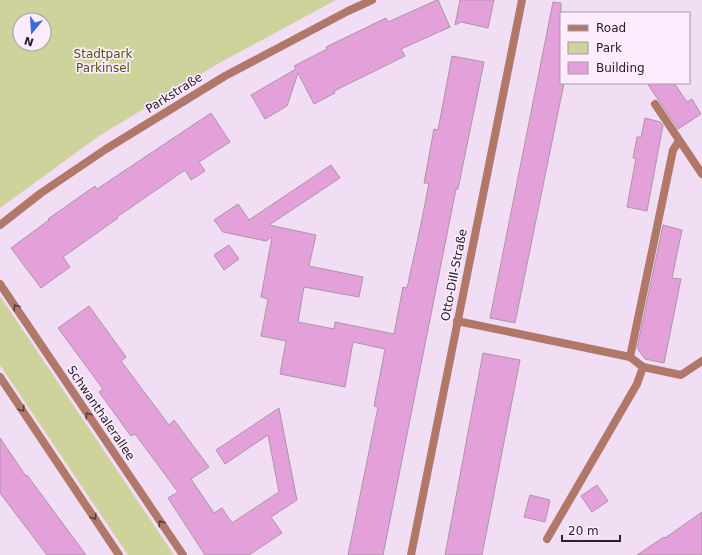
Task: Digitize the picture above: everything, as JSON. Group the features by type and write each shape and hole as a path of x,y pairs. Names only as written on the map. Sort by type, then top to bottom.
{"street":[{"name":"Parkstraße","path":"0,225 41,193 106,149 218,80 348,11 372,0"},
{"name":"Otto-Dill-Straße","path":"411,555 522,0"},
{"path":"655,104 702,174"},
{"path":"630,357 673,150 679,141"},
{"name":"Schwanthalerallee","path":"0,284 183,555"},
{"path":"458,321 630,357 643,367 681,375 702,361"},
{"path":"547,539 637,384 643,367"},
{"path":"0,377 119,555"}],"green space":[{"name":"Stadtpark Parkinsel","path":"0,0 336,0 221,62 99,136 0,208"},
{"path":"0,296 174,555 128,555 0,365"}],"building":[{"path":"437,0 450,27 401,49 405,56 334,91 335,93 314,104 298,73 287,106 265,119 251,95 296,69 294,66 327,49 326,47 386,18 388,22"},
{"path":"460,0 494,0 488,28 461,22 455,25"},
{"path":"553,2 561,3 560,84 564,84 515,323 490,318"},
{"path":"452,56 484,62 458,189 456,189 383,555 348,555 378,407 374,406 385,349 353,342 345,387 280,374 286,341 261,336 268,299 261,297 272,237 266,241 223,232 214,220 238,204 249,220 331,165 340,178 269,225 316,235 309,266 363,277 359,297 304,287 298,322 334,329 335,322 394,334 403,287 407,288 421,224 429,183 424,183 434,129 438,130"},
{"path":"648,84 675,84 687,102 692,99 701,114 678,129"},
{"path":"211,113 230,142 199,162 205,171 191,180 185,170 117,217 118,218 63,257 70,267 41,288 11,248 49,220 48,219 95,186 97,189"},
{"path":"645,118 660,122 663,125 647,211 627,207 636,158 633,158 637,137 641,137"},
{"path":"663,225 682,230 672,278 681,279 664,363 645,359 637,348"},
{"path":"229,245 239,259 224,270 214,255"},
{"path":"89,306 126,357 121,361 169,425 174,420 209,467 191,479 214,513 222,508 232,523 279,492 268,435 225,464 216,450 279,408 297,500 271,517 282,533 249,555 205,555 168,498 178,492 135,434 131,436 99,392 103,389 58,328"},
{"path":"483,353 520,360 482,555 445,555"},
{"path":"0,438 26,476 27,475 86,555 47,555 0,493"},
{"path":"597,485 608,501 592,512 581,496"},
{"path":"530,495 550,500 545,522 524,517"},
{"path":"702,512 702,555 637,555 664,537 665,538"}]}
